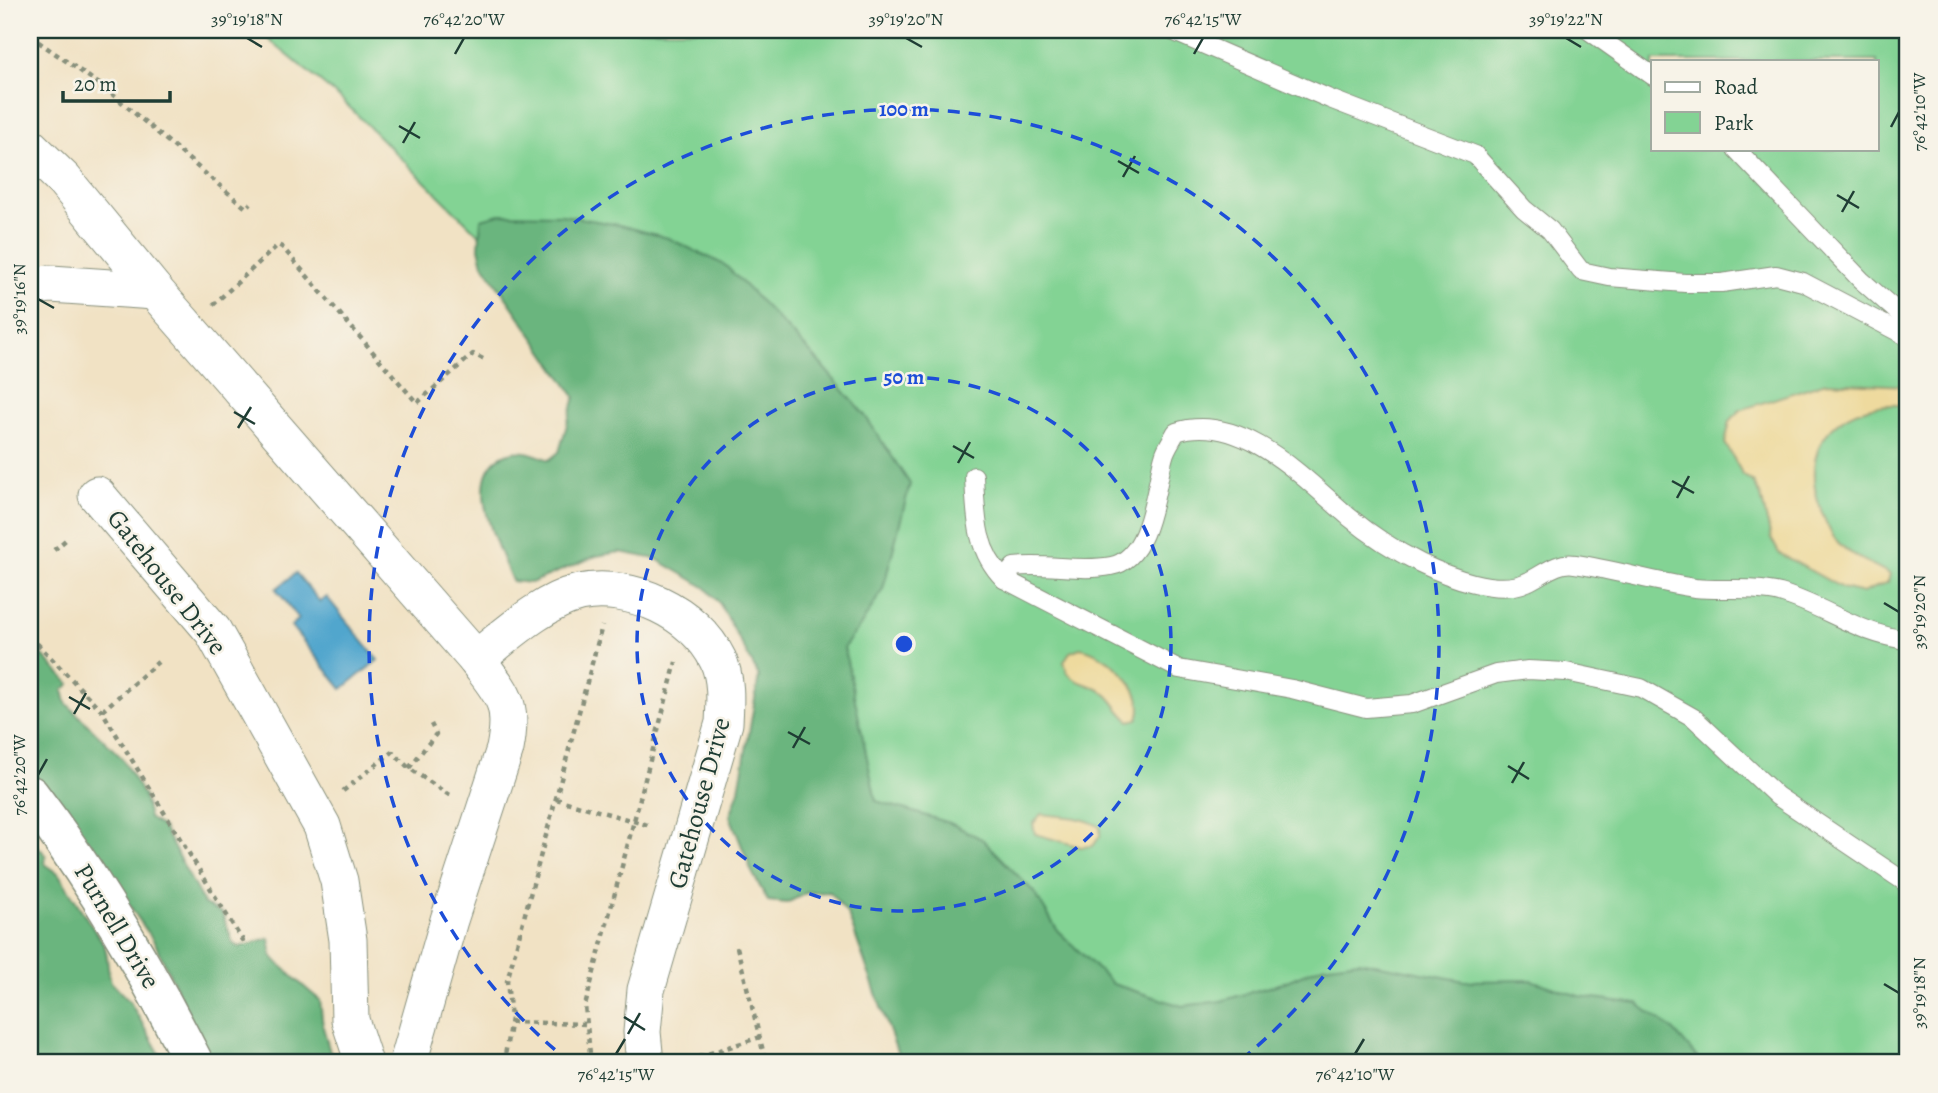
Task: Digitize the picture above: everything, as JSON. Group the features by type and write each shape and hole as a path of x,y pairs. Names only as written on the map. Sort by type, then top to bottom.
{"street":[{"path":"30,147 64,180 155,291 476,659 502,695 510,721 505,749 449,920 408,1063"},
{"path":"30,286 51,284 155,291"},
{"name":"Gatehouse Drive","path":"97,495 213,631 322,826 339,881 348,940 350,1020 364,1063"},
{"name":"Gatehouse Drive","path":"476,659 543,609 576,594 607,590 662,606 681,617 703,636 719,662 725,692 724,723 716,759 646,990 642,1032 645,1063"},
{"name":"Purnell Drive","path":"30,795 73,852 145,967 194,1063"}],"lane":[{"path":"1170,30 1330,99 1475,155 1524,209 1550,230 1581,271 1609,277 1685,283 1722,283 1776,275 1803,282 1908,337"},
{"path":"1588,30 1651,75"},
{"path":"1737,150 1861,280 1908,321"},
{"path":"1004,579 1014,567 1034,564 1111,566 1127,559 1148,525 1165,452 1176,432 1191,427 1214,429 1260,445 1311,481 1381,542 1422,564 1469,583 1526,583 1546,570 1573,563 1660,583 1777,593 1806,602 1871,634 1908,640"},
{"path":"974,476 976,524 982,548 990,565 1004,579 1179,669 1292,689 1366,708 1412,704 1496,674 1528,670 1566,671 1641,688 1695,718 1777,796 1908,884"}],"path":[{"path":"30,36 104,88 246,208 251,203"},
{"path":"212,307 278,245 417,403 472,354 483,359"},
{"path":"54,550 69,537"},
{"path":"507,1063 505,1056 510,1022 507,981 606,613"},
{"path":"30,636 102,711 242,940 248,938"},
{"path":"591,1063 585,1006 678,657 672,655"},
{"path":"102,711 158,663"},
{"path":"409,768 436,734 431,724"},
{"path":"315,814 392,752 409,768 457,801 485,810"},
{"path":"556,799 651,826"},
{"path":"737,947 766,1063"},
{"path":"510,1022 585,1024"},
{"path":"679,1063 760,1037"}],"green space":[{"path":"257,30 1908,30 1908,1063 921,1063 808,744 602,392 478,234 340,98"},
{"path":"499,214 562,215 619,225 668,238 725,265 812,354 864,414 910,484 883,589 844,647 876,801 950,823 982,839 1034,892 1058,931 1113,984 1182,1006 1221,1001 1282,983 1322,966 1359,961 1465,981 1531,980 1579,996 1638,1004 1673,1030 1702,1063 901,1063 848,915 830,892 806,893 787,903 768,901 752,872 730,816 739,790 759,676 720,604 706,588 656,559 620,552 596,556 531,583 512,581 487,515 485,480 490,466 508,453 526,452 549,460 559,452 575,397 483,264 479,248 481,219"},
{"path":"30,643 70,684 63,690 66,703 121,757 144,796 149,818 163,828 204,904 222,913 233,943 239,947 270,938 274,958 320,1000 323,1027 333,1063 212,1063 155,943 78,830 30,769"},
{"path":"30,838 46,855 45,864 58,873 101,939 106,950 111,982 130,1002 165,1063 30,1063"}],"sand":[{"path":"1826,382 1908,386 1908,406 1866,408 1848,416 1833,426 1822,441 1816,458 1814,478 1818,501 1833,536 1848,551 1890,574 1888,582 1863,593 1842,588 1779,553 1771,538 1761,496 1753,482 1743,475 1725,443 1730,421 1740,410"},
{"path":"1080,648 1113,664 1132,684 1138,696 1138,719 1130,721 1102,691 1070,675 1064,661 1070,652"},
{"path":"1041,814 1094,823 1100,827 1100,836 1093,846 1081,847 1035,834 1033,824"}],"water":[{"path":"296,573 320,602 327,597 378,660 342,689 291,626 299,619 276,589"}]}
